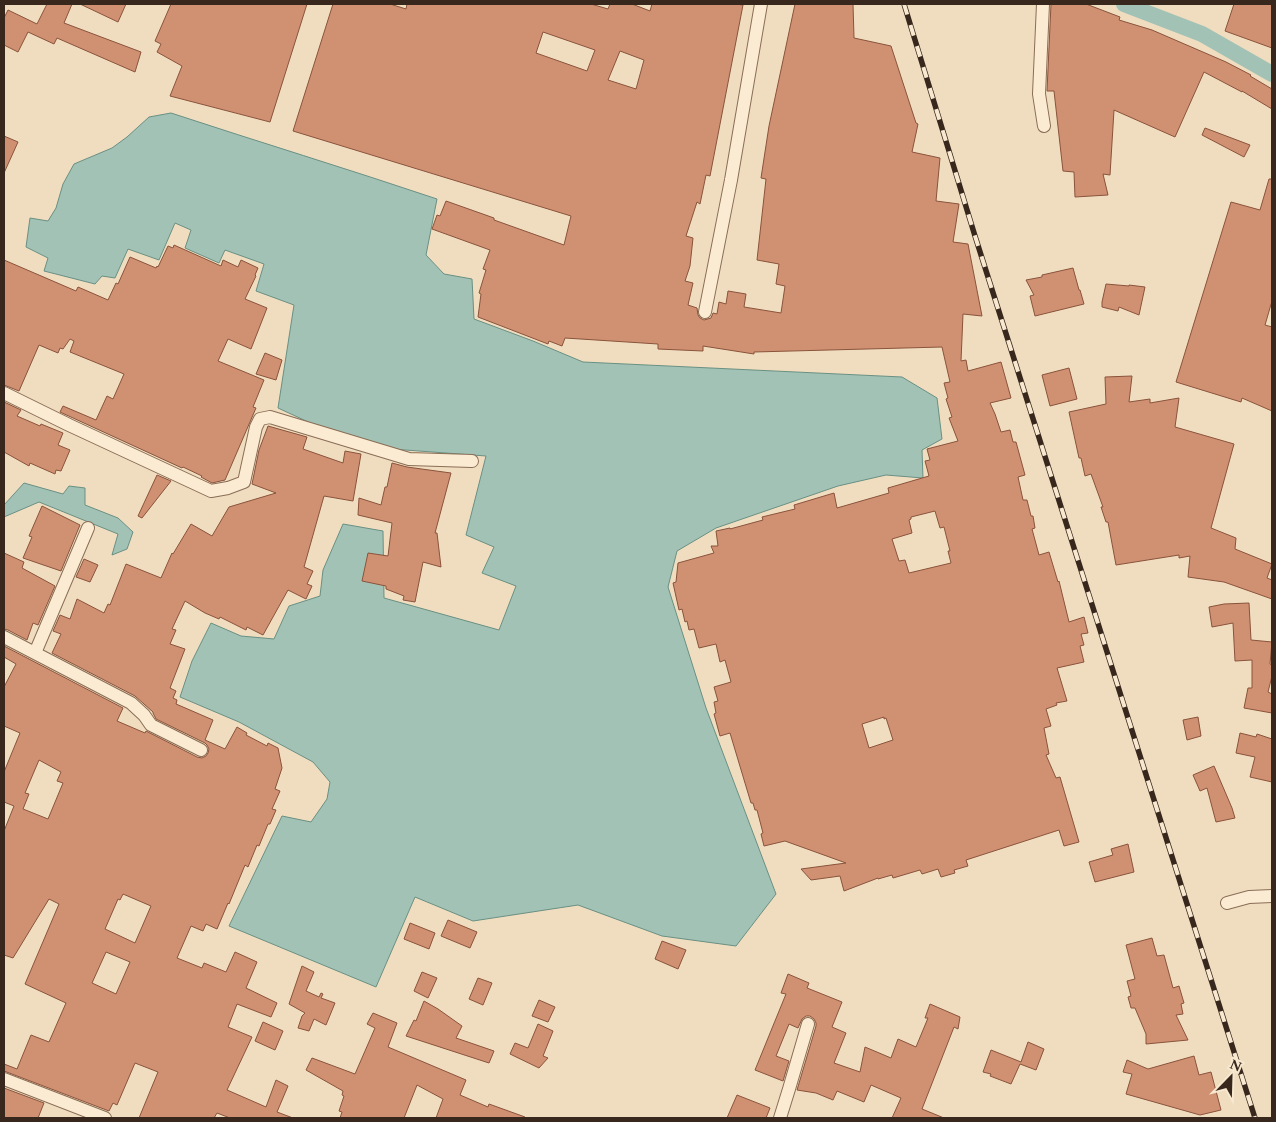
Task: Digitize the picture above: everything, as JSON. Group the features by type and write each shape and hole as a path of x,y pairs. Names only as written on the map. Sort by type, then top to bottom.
{"street":[{"path":"705,312 731,180 762,4"},
{"path":"1043,4 1039,94 1044,126"},
{"path":"4,393 211,491 228,488 244,482 256,427 260,419 270,417 409,459 472,460"},
{"path":"35,653 88,528"},
{"path":"4,637 131,704 144,715 151,725 201,750"},
{"path":"1227,904 1249,897 1272,896"},
{"path":"780,1118 808,1024"},
{"path":"4,1079 105,1118"}],"shaded area":[{"path":"171,113 437,199 426,255 444,274 472,279 474,319 583,362 902,377 937,398 942,439 922,450 923,478 886,475 838,486 716,528 677,551 668,587 706,708 776,894 736,946 662,936 578,905 473,921 415,897 376,987 229,926 282,816 311,822 327,799 330,782 313,762 239,722 180,697 192,661 211,623 241,636 274,639 289,606 320,596 323,570 343,524 383,531 384,598 499,630 516,586 482,573 494,547 466,535 486,456 392,449 319,427 278,408 294,305 256,291 264,264 225,250 219,263 185,248 191,230 175,223 159,260 128,249 115,278 102,276 95,284 44,271 48,258 26,247 30,218 48,221 56,208 63,184 74,164 112,148 149,117"},
{"path":"24,483 63,494 69,486 85,488 85,505 118,518 133,532 127,549 112,555 118,534 39,502 4,517 4,505"}],"building":[{"path":"47,4 72,4 64,23 141,52 135,72 57,38 54,44 28,32 18,52 4,45 4,18 8,10 37,24"},
{"path":"80,4 126,4 118,22"},
{"path":"171,4 307,4 270,122 170,96 182,66 157,52 161,44 155,41"},
{"path":"333,4 390,4 406,9 407,4 591,4 608,9 610,4 632,4 650,11 652,4 743,5 710,176 706,175 700,204 697,202 686,236 693,238 690,266 685,281 693,283 688,305 697,308 698,315 704,320 711,318 713,313 717,314 719,302 726,304 728,291 746,294 744,307 781,313 785,286 776,284 779,264 757,260 766,179 761,178 769,126 795,4 853,4 854,38 891,46 916,123 918,124 912,152 940,158 936,201 959,204 953,242 968,244 982,316 963,314 961,361 966,360 968,371 1001,362 1011,398 990,403 1001,432 1010,430 1013,442 1016,442 1025,475 1018,477 1023,500 1027,500 1031,516 1033,516 1035,528 1032,529 1039,555 1049,552 1059,581 1069,622 1084,617 1088,633 1081,634 1084,645 1080,646 1084,662 1057,668 1067,701 1056,703 1057,705 1046,709 1051,726 1044,728 1049,754 1046,755 1056,778 1060,777 1079,842 1064,846 1059,830 966,860 968,866 954,870 955,873 941,877 938,869 922,874 920,870 893,878 892,875 878,878 844,891 840,876 811,880 801,869 846,863 785,841 764,846 757,810 755,810 753,803 751,803 730,733 720,736 714,714 716,713 714,702 718,701 714,687 731,682 725,660 720,662 716,644 699,648 694,629 689,630 682,609 679,610 673,583 676,582 678,563 714,553 711,546 718,546 716,531 763,520 762,517 795,509 794,505 834,493 837,508 889,493 888,488 929,476 925,461 930,460 927,449 958,441 949,418 952,417 946,399 948,398 944,383 950,382 942,347 754,352 754,354 703,346 703,351 658,349 658,344 565,338 562,346 549,341 548,344 478,317 481,294 479,293 486,270 483,269 490,250 432,229 437,215 440,216 446,201 564,245 571,216 293,131","holes":["543,32 595,50 587,71 536,53","620,51 644,60 636,89 608,80","935,511 940,528 944,527 951,563 909,573 905,560 899,561 892,539 912,533 909,520 911,517","886,718 893,740 869,748 862,724"]},
{"path":"1051,4 1086,4 1120,17 1119,20 1152,30 1226,62 1272,89 1272,109 1204,72 1175,137 1114,110 1110,175 1103,174 1108,195 1075,197 1074,172 1063,171 1054,91 1047,91"},
{"path":"1234,4 1272,4 1272,48 1225,31"},
{"path":"1205,128 1250,145 1244,157 1202,135"},
{"path":"4,136 18,142 4,173"},
{"path":"1269,179 1272,179 1272,301 1265,325 1272,327 1272,411 1242,398 1241,402 1176,382 1231,202 1260,210"},
{"path":"174,245 221,266 223,260 238,267 241,260 258,268 245,299 267,308 251,349 228,339 218,361 264,380 253,407 256,408 225,480 212,483 183,467 60,412 63,406 96,420 107,396 113,399 124,374 70,352 74,341 70,339 63,349 60,348 58,353 39,345 19,391 4,385 4,260 76,291 78,287 108,300 116,283 118,284 130,257 156,268 168,246 173,248"},
{"path":"1073,268 1084,304 1035,316 1030,296 1034,295 1026,280"},
{"path":"1106,284 1145,287 1139,315 1119,307 1118,311 1102,307"},
{"path":"265,353 282,360 276,380 256,374"},
{"path":"1069,368 1077,399 1050,406 1042,375"},
{"path":"1132,376 1129,402 1150,399 1150,403 1179,398 1175,427 1234,444 1211,528 1236,538 1235,549 1272,564 1267,578 1272,580 1272,599 1224,582 1188,577 1190,556 1179,558 1179,555 1116,565 1108,522 1106,522 1101,507 1103,507 1091,474 1085,476 1069,412 1106,404 1105,377"},
{"path":"4,402 21,410 17,416 63,433 58,445 70,450 61,471 56,470 55,474 30,463 29,466 4,452"},
{"path":"268,426 307,437 303,449 343,463 345,451 361,454 353,501 324,496 304,567 313,571 307,584 312,586 306,599 288,590 263,635 247,627 246,630 220,617 219,619 205,613 185,601 172,629 176,630 170,644 185,649 170,688 176,691 173,698 177,700 176,704 213,720 205,740 225,749 237,727 247,733 246,735 267,746 268,743 278,748 282,768 275,789 280,791 272,809 276,810 259,846 257,845 248,867 245,865 217,929 206,924 203,931 191,926 177,958 202,968 204,963 226,972 235,952 257,962 246,988 277,1003 271,1017 237,1004 228,1027 252,1037 227,1090 266,1107 276,1080 288,1086 277,1112 293,1118 230,1118 217,1113 214,1118 139,1118 158,1072 135,1063 117,1105 113,1103 109,1111 4,1071 4,1064 17,1069 31,1035 49,1042 66,1003 25,984 59,904 49,899 13,958 4,955 4,831 14,806 4,802 4,772 20,733 4,726 4,687 16,664 4,657 4,646 123,708 117,721 145,733 146,731 197,757 202,758 206,756 209,749 205,743 156,719 153,712 135,696 52,653 61,634 53,631 60,615 70,619 77,599 104,613 108,604 110,605 126,564 161,578 172,553 191,524 212,536 229,507 276,493 252,484 259,450","holes":["39,760 61,772 57,781 63,783 48,819 23,809 29,794 25,793","123,894 151,906 135,943 105,929 118,899 120,900","106,952 130,962 116,994 92,983"]},
{"path":"392,463 451,473 435,533 437,533 441,567 423,562 415,602 403,600 404,596 386,589 386,586 362,581 368,553 388,556 392,523 358,515 359,498 381,505"},
{"path":"157,475 171,481 142,518 138,516"},
{"path":"42,506 80,525 61,571 23,558 32,537 29,536"},
{"path":"4,553 24,562 22,568 55,586 38,625 33,623 27,640 4,629"},
{"path":"84,559 98,565 90,582 76,577"},
{"path":"1249,603 1251,640 1272,642 1270,664 1272,665 1272,676 1268,692 1272,694 1272,713 1244,708 1248,688 1252,688 1252,660 1235,661 1233,623 1212,627 1209,607"},
{"path":"1198,717 1201,736 1187,740 1183,720"},
{"path":"1240,733 1256,737 1257,734 1272,739 1272,782 1250,777 1255,757 1236,753"},
{"path":"1214,766 1235,818 1216,822 1207,788 1200,791 1193,775"},
{"path":"1128,844 1134,872 1095,882 1089,862 1113,855 1111,849"},
{"path":"448,920 477,932 470,948 441,936"},
{"path":"410,923 435,933 429,949 404,939"},
{"path":"1152,938 1157,956 1164,955 1173,988 1179,986 1184,1003 1181,1004 1183,1014 1176,1015 1188,1040 1146,1044 1146,1034 1135,1008 1131,1008 1128,997 1131,996 1127,981 1135,979 1126,945"},
{"path":"662,941 686,950 678,969 655,959"},
{"path":"302,966 314,972 306,991 319,997 321,993 323,994 321,998 335,1003 326,1025 314,1019 309,1031 298,1028 305,1013 289,1004"},
{"path":"422,972 437,978 428,998 414,991"},
{"path":"788,974 809,983 807,988 842,1002 832,1027 846,1033 834,1063 860,1072 865,1047 891,1058 898,1039 916,1047 928,1018 925,1018 930,1004 960,1017 958,1029 954,1027 922,1109 944,1118 892,1118 901,1098 871,1085 864,1102 837,1091 833,1100 816,1093 797,1090 816,1026 814,1019 810,1016 802,1019 798,1028 789,1024 776,1056 789,1061 783,1081 755,1070 786,994 781,993"},
{"path":"478,978 492,983 483,1005 469,999"},
{"path":"539,1000 555,1007 548,1022 532,1016"},
{"path":"424,1001 462,1026 456,1038 494,1051 489,1063 406,1036 414,1020 416,1021"},
{"path":"373,1013 397,1023 388,1047 466,1080 460,1095 488,1107 489,1104 525,1118 436,1118 443,1099 417,1085 404,1118 340,1118 342,1112 339,1111 344,1096 342,1095 343,1091 306,1070 312,1058 355,1074 375,1028 367,1024"},
{"path":"263,1022 283,1031 275,1050 255,1041"},
{"path":"538,1024 553,1031 543,1056 548,1058 539,1068 510,1054 515,1043 528,1048"},
{"path":"1028,1042 1044,1049 1036,1070 1020,1064 1011,1084 983,1072 991,1050 1021,1062"},
{"path":"1194,1056 1199,1075 1211,1072 1221,1110 1200,1115 1126,1094 1132,1074 1123,1072 1127,1060 1148,1069"},
{"path":"4,1088 44,1103 38,1118 4,1118"},
{"path":"737,1095 770,1108 766,1118 727,1118"}],"waterway":[{"path":"1124,4 1202,34 1272,74"}],"railway":[{"path":"904,4 975,236 1255,1118"}]}
